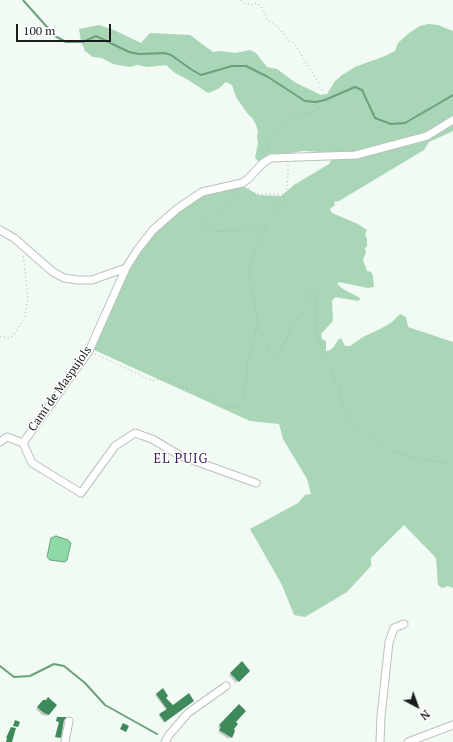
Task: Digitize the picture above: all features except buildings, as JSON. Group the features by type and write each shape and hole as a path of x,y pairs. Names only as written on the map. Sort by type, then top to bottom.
{"street":[{"path":"267,161 271,158 287,156 356,155 427,136 453,120"},
{"name":"Camí de Maspujols","path":"0,442 7,437 24,443 89,351 126,268 138,249 153,230 177,209 202,192 242,183 267,161"},
{"path":"0,230 20,244 53,272 64,278 92,280 126,268"},
{"path":"24,443 32,462 82,493 115,446 134,433 152,440 181,456 256,483"},
{"path":"380,742 381,716 389,642 394,628 404,624"},
{"path":"165,742 169,735 188,713 226,686"},
{"path":"65,742 70,721"},
{"path":"408,742 453,725"}],"path":[{"path":"241,0 244,3 252,5 256,3 261,6 268,20 278,27 289,41 294,43 318,82 325,100 322,106 316,110 289,119 282,123 267,150 267,161"},
{"path":"287,156 288,177 285,194 266,228 250,264 250,280 257,316 264,342 272,357 275,358 279,354 293,324 298,319 305,305 309,292 313,289 316,293 315,315 317,336 335,382 340,387 340,398 344,410 357,427 373,440 390,450 408,456 453,464"},
{"path":"248,188 253,193 285,194"},
{"path":"238,190 228,202 201,226 205,232 235,231 256,226 266,228"},
{"path":"0,336 8,338 13,336 25,317 28,296 20,244"},
{"path":"89,351 152,381 163,378 201,394 228,408 238,406 244,399 248,362 256,330 257,316"}],"shaded area":[{"path":"428,24 438,25 453,31 453,116 426,133 356,152 337,153 303,151 271,156 261,162 255,158 258,143 258,131 256,125 236,97 232,85 226,82 218,89 208,93 175,73 166,65 148,67 137,65 130,67 113,64 102,58 93,57 85,51 81,41 79,29 99,25 114,30 141,43 150,33 190,35 213,52 221,51 235,53 250,50 256,53 267,67 277,69 296,83 321,95 327,94 335,81 342,75 355,67 395,51 398,43 409,33 420,26"},
{"path":"453,121 453,131 429,142 424,150 339,201 334,202 335,205 330,209 332,213 358,224 367,230 365,235 367,239 367,246 365,248 366,252 363,260 367,271 371,272 373,276 374,287 368,288 339,282 337,284 343,289 360,299 358,301 335,297 332,301 333,321 321,334 322,339 326,341 326,351 333,348 341,338 345,346 350,346 363,337 392,322 400,314 406,317 408,327 453,342 453,588 448,586 442,588 438,585 436,558 404,525 371,558 371,566 347,592 305,617 294,615 282,585 250,529 298,503 305,495 311,494 307,479 283,439 279,424 250,421 92,349 130,265 155,231 203,194 243,186 258,195 281,196 294,185 329,164 332,159 409,143 418,143 424,141"},
{"path":"56,536 68,540 71,543 67,560 65,562 50,560 47,557 51,538"}],"waterway":[{"path":"23,0 55,36 66,42 83,42 96,36 129,52 139,54 165,53 171,55 201,75 232,66 246,66 268,77 305,101 316,102 325,100 355,87 362,90 375,118 391,124 405,123 453,95"},
{"path":"0,666 14,677 30,676 54,664 64,666 85,683 105,705 157,734"}],"district":[{"name":"EL PUIG","path":"181,459"}]}
